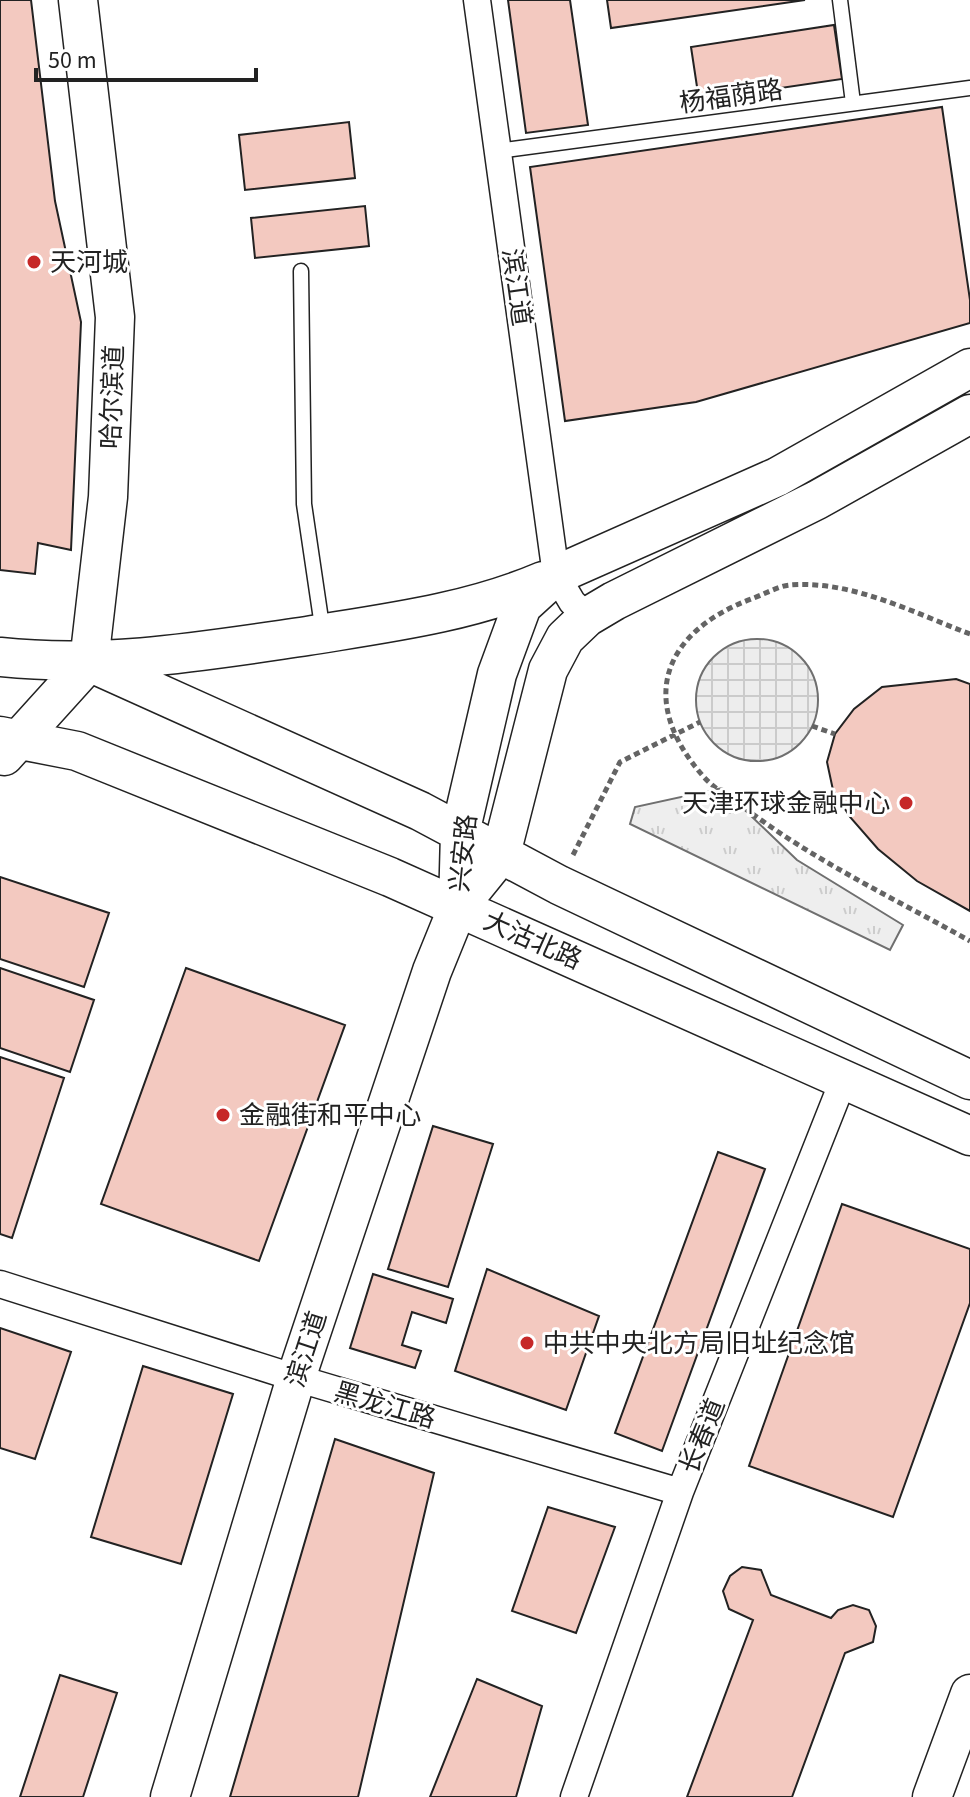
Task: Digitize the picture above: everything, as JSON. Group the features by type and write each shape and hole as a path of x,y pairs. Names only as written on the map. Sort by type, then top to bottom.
{"main road":[{"name":"哈尔滨道","path":"78,0 115,317 108,497 89,662"},
{"name":"兴安路","path":"458,907 460,833 497,674 522,606 556,575 777,477 970,368"},
{"name":"兴安路","path":"458,907 501,854 548,670 565,638 587,617 817,500 970,414"},
{"path":"0,657 89,662 160,658 447,612 509,595 556,575"},
{"path":"6,745 89,662"},
{"path":"89,662 420,811 559,885 970,1080"},
{"name":"大沽北路","path":"6,745 77,751 120,766 458,907 970,1136"},
{"name":"滨江道","path":"170,1797 296,1378 427,986 458,907"},
{"path":"932,1797 970,1694"}],"street":[{"name":"滨江道","path":"477,0 556,575"},
{"path":"556,575 572,602 587,617"},
{"name":"长春道","path":"574,1797 680,1492 843,1081"},
{"name":"黑龙江路","path":"0,1284 296,1378 680,1492"}],"lane":[{"path":"840,0 853,103"},
{"name":"杨福荫路","path":"498,151 970,88"},
{"path":"301,271 304,504 323,633"}],"path":[{"path":"970,634 847,589 789,585 720,611 678,649 665,686 665,713 673,735 704,778 783,837 970,941"},
{"path":"559,885 620,762 700,722"},
{"path":"812,726 835,734"}],"green space":[{"path":"722,788 797,860 903,925 890,950 630,824 635,807"}],"shaded area":[{"path":"757,639 780,644 800,657 813,677 818,700 813,723 800,743 780,756 757,761 734,756 714,743 701,723 696,700 701,677 714,657 734,644"}],"building":[{"name":"天河城","path":"0,0 31,0 55,201 81,322 71,550 38,543 35,574 0,570"},
{"path":"508,0 570,0 588,125 526,133"},
{"path":"607,0 805,0 611,28"},
{"path":"834,25 842,79 699,100 691,47"},
{"path":"942,107 970,300 970,323 696,402 565,421 530,167"},
{"path":"349,122 355,178 245,190 239,135"},
{"path":"365,206 369,246 255,258 251,218"},
{"name":"天津环球金融中心","path":"956,679 970,684 970,911 917,881 878,849 850,817 833,790 827,762 835,734 854,709 882,687"},
{"path":"0,877 109,913 84,987 0,959"},
{"path":"0,968 94,1000 70,1072 0,1048"},
{"name":"金融街和平中心","path":"186,968 345,1025 259,1261 101,1204"},
{"path":"0,1057 64,1078 12,1238 0,1234"},
{"path":"433,1126 493,1144 448,1287 388,1269"},
{"path":"718,1152 765,1169 662,1451 615,1433"},
{"path":"842,1204 970,1249 970,1303 893,1517 749,1466"},
{"name":"中共中央北方局旧址纪念馆","path":"487,1269 599,1316 566,1410 455,1371"},
{"path":"373,1274 453,1299 446,1323 412,1312 402,1345 421,1351 415,1368 350,1348"},
{"path":"0,1328 71,1352 35,1459 0,1448"},
{"path":"143,1366 233,1394 181,1564 91,1537"},
{"path":"335,1439 434,1473 358,1797 230,1797"},
{"path":"548,1507 615,1527 576,1633 512,1611"},
{"path":"742,1567 761,1570 771,1595 831,1618 838,1610 853,1605 869,1610 876,1626 873,1642 845,1653 792,1797 687,1797 753,1620 729,1609 723,1591 730,1576"},
{"path":"60,1675 117,1693 83,1797 20,1797"},
{"path":"477,1679 542,1706 516,1797 430,1797"}],"place":[{"name":"天河城","path":"34,262"},
{"name":"天津环球金融中心","path":"906,803"},
{"name":"金融街和平中心","path":"223,1115"},
{"name":"中共中央北方局旧址纪念馆","path":"527,1343"}]}
